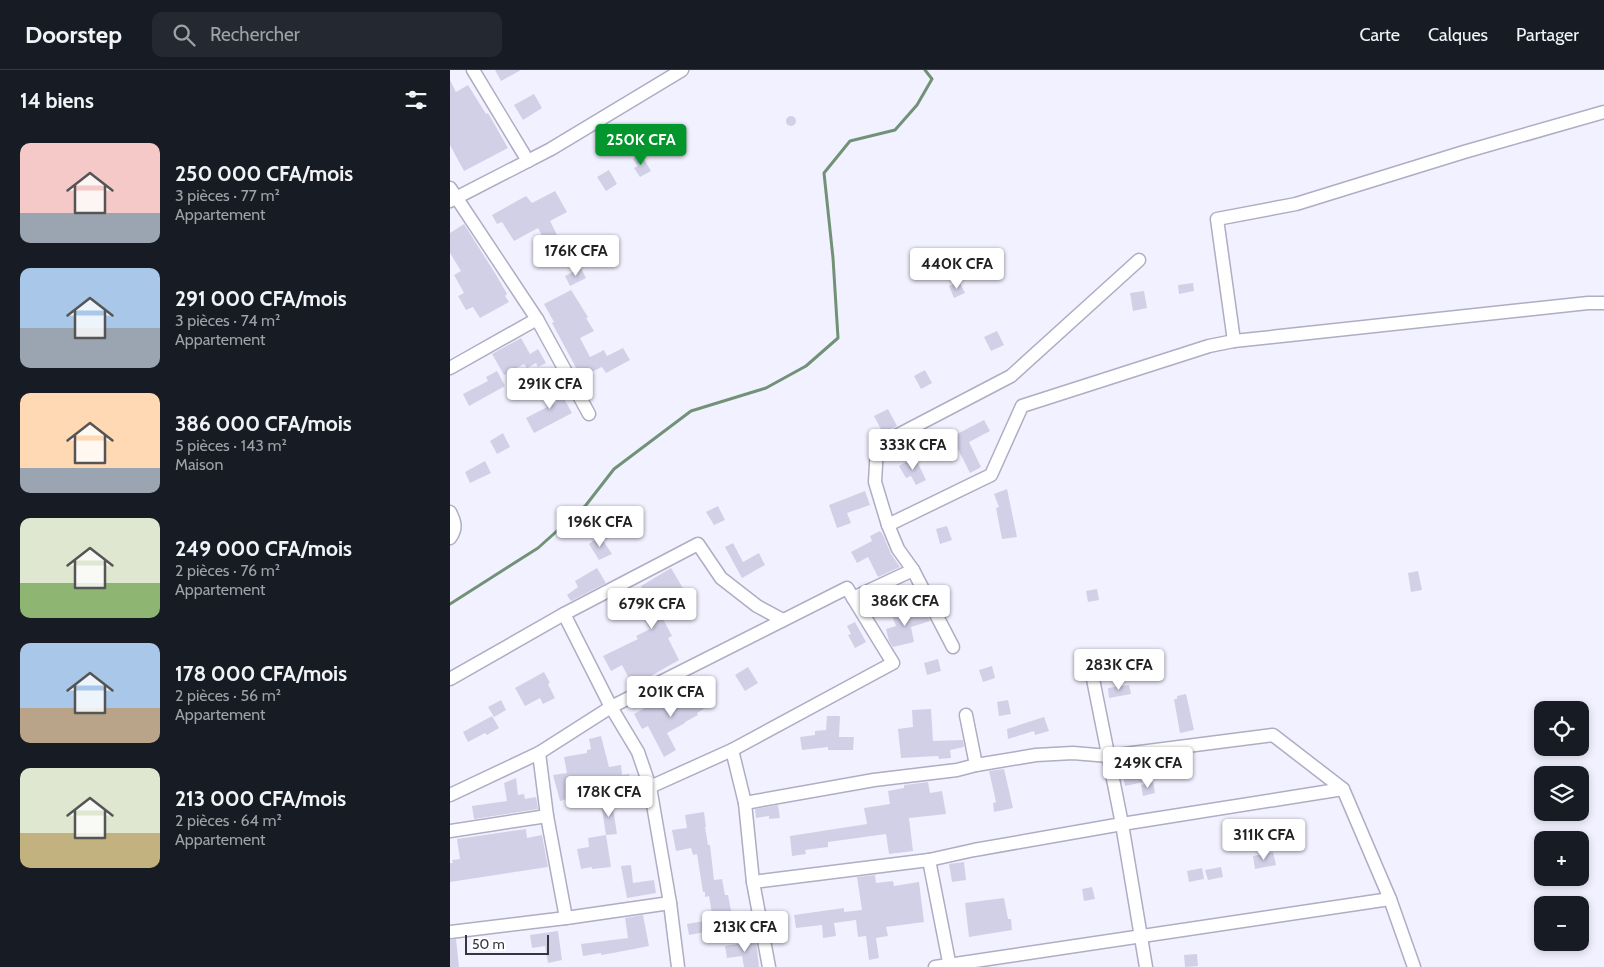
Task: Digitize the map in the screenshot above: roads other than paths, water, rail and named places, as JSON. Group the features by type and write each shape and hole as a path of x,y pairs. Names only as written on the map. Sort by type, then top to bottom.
{"street":[{"path":"473,70 528,161"},
{"path":"589,414 537,319 452,196 551,149 682,70"},
{"path":"1234,341 1217,219 1296,204 1464,152 1604,112"},
{"path":"953,648 914,570 898,549 888,525 875,482 877,446 1010,376 1139,260"},
{"path":"888,525 991,475 1022,406 1209,346 1234,341 1578,304 1604,303"},
{"path":"450,368 537,319"},
{"path":"450,512 456,527 450,538"},
{"path":"450,679 564,614 698,544 722,578 757,606 783,620"},
{"path":"853,598 914,570"},
{"path":"450,795 539,753 611,707 847,588 893,663 732,750 650,787"},
{"path":"564,614 611,707 638,752 650,787 670,903 678,967"},
{"path":"1092,674 1122,824 1146,967"},
{"path":"966,715 976,765"},
{"path":"745,803 874,780 957,770 1036,755 1073,753 1109,756 1273,735 1343,789 1390,899 1414,967"},
{"path":"732,750 745,803 754,882 769,967"},
{"path":"539,753 546,816 566,918"},
{"path":"754,882 929,860 974,850 1122,824 1343,789"},
{"path":"450,831 546,816"},
{"path":"929,860 950,966"},
{"path":"935,967 1390,899"},
{"path":"450,932 670,903"}],"waterway":[{"path":"450,604 538,548 586,505 614,469 691,411 766,388 806,366 838,338 833,258 824,173 850,141 895,130 917,105 932,79 925,70"}]}
